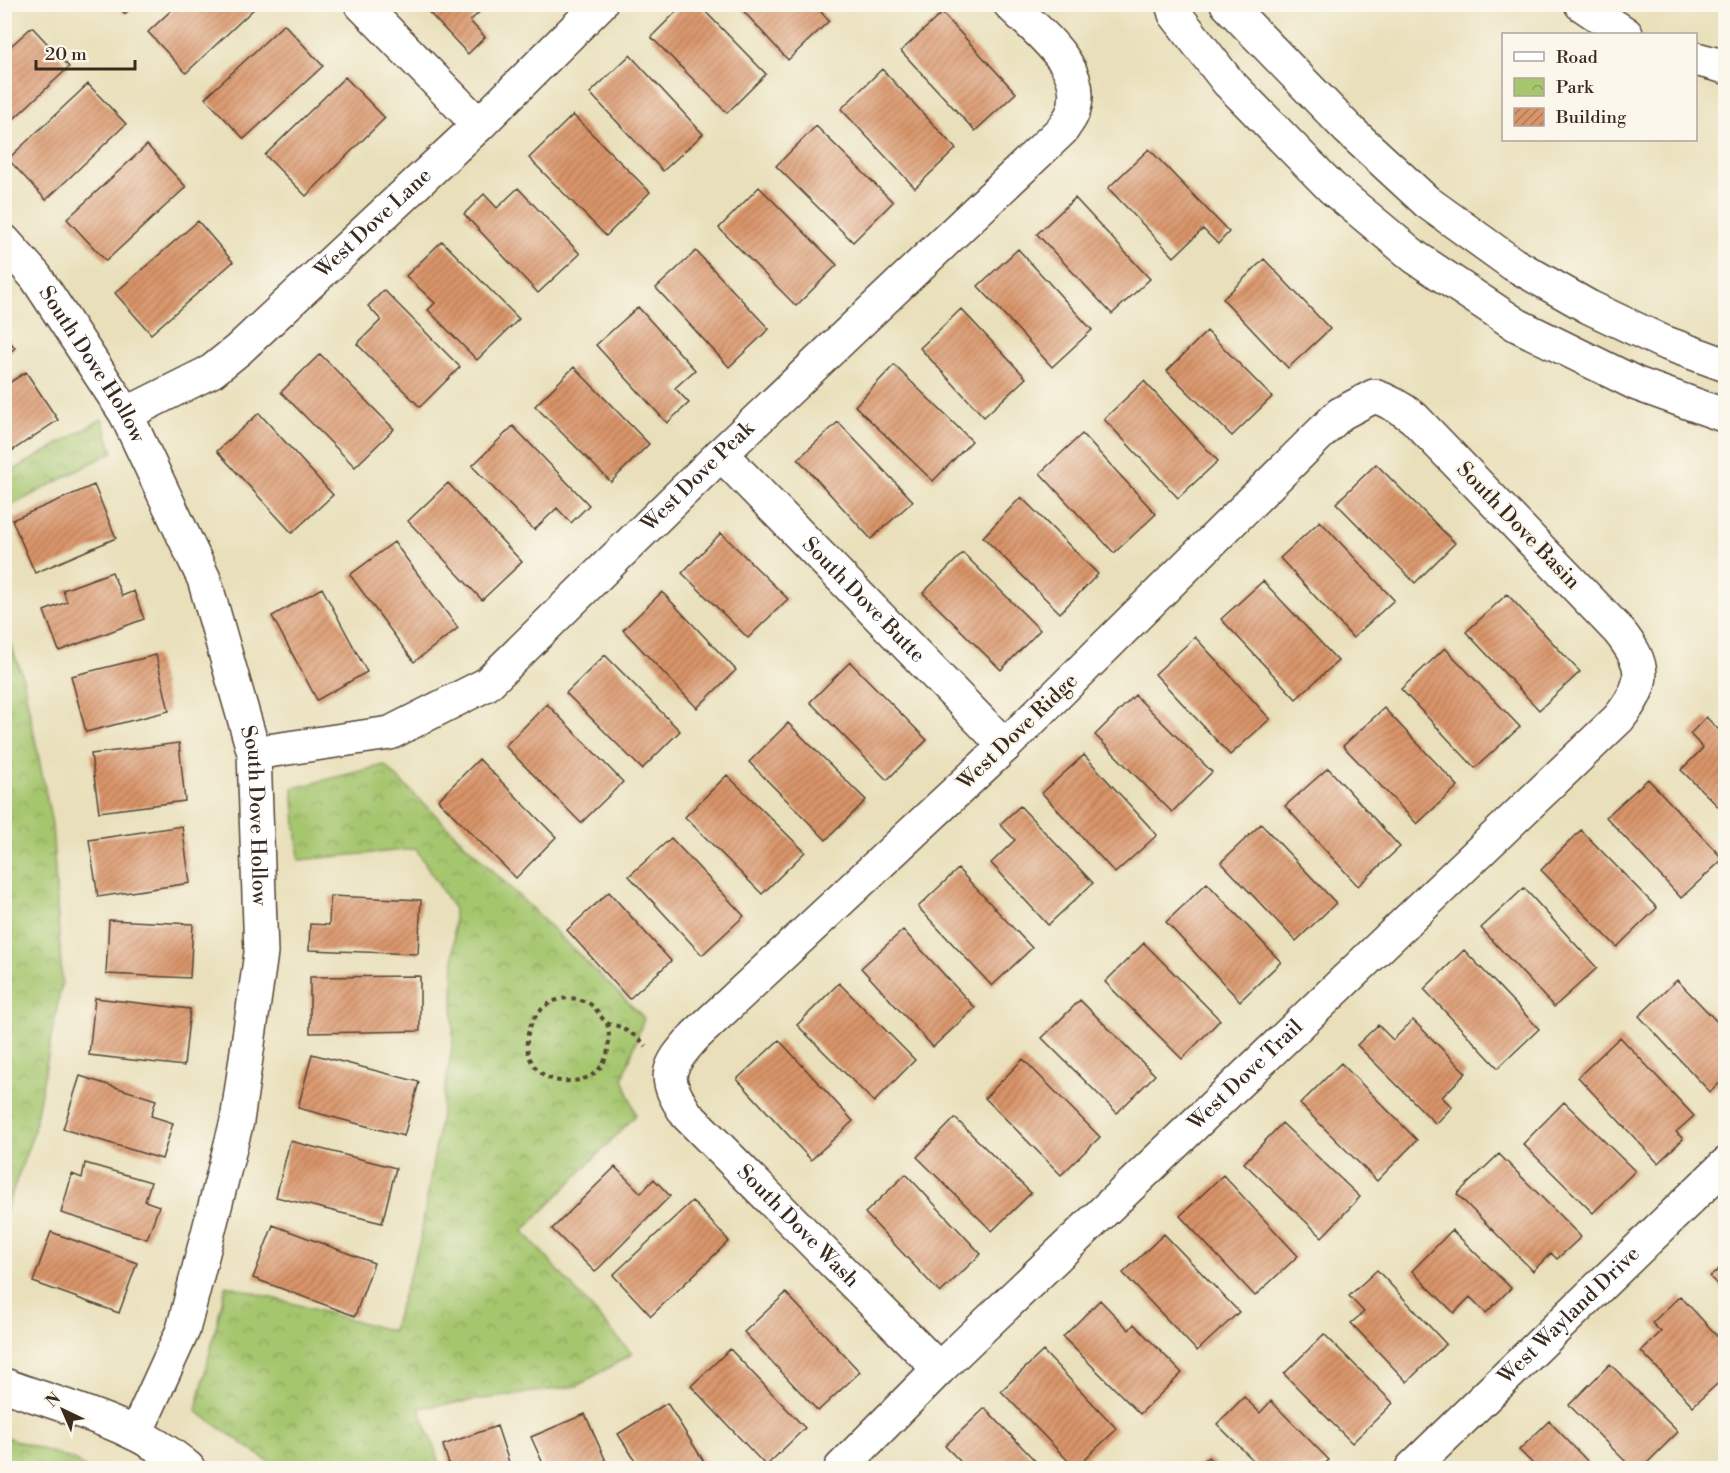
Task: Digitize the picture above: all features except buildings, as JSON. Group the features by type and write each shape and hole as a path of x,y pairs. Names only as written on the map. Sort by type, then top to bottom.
{"street":[{"path":"361,4 479,125"},
{"name":"West Dove Lane","path":"126,414 212,371 238,351 479,125 600,4"},
{"name":"West Dove Peak","path":"254,753 390,733 487,684 721,454 1062,130 1072,113 1076,94 1074,77 1065,61 1010,4"},
{"path":"1172,4 1175,14 1228,82 1332,188 1415,257 1517,325 1636,384 1725,416"},
{"path":"1227,4 1348,129 1427,202 1513,264 1589,307 1663,342 1725,365"},
{"path":"1581,4 1624,33"},
{"path":"1697,60 1725,67"},
{"name":"South Dove Hollow","path":"4,241 36,277 126,414 204,579 254,753 261,953 237,1121 183,1330 136,1433"},
{"name":"South Dove Basin","path":"1374,396 1398,406 1414,418 1610,621 1635,654 1641,675"},
{"name":"West Dove Ridge","path":"669,1075 676,1057 695,1036 1005,746 1340,414 1374,396"},
{"name":"South Dove Butte","path":"721,454 1005,746"},
{"name":"West Dove Trail","path":"841,1468 939,1369 1619,718 1634,698 1641,675"},
{"name":"South Dove Wash","path":"669,1075 673,1093 687,1115 939,1369"},
{"name":"West Wayland Drive","path":"1423,1465 1725,1164"},
{"path":"4,1385 136,1433 189,1468"}],"path":[{"path":"607,1023 610,1037 609,1052 602,1065 592,1075 578,1081 561,1082 547,1077 535,1066 528,1053 527,1038 530,1023 544,1007 557,1000 573,999 587,1003 599,1011 607,1023 620,1027 641,1041 669,1075"}],"green space":[{"path":"102,419 113,452 5,509 5,475"},
{"path":"5,631 22,674 52,824 62,982 33,1134 5,1213"},
{"path":"384,765 644,1018 623,1078 636,1115 523,1231 632,1354 577,1386 419,1408 442,1468 278,1468 196,1411 226,1285 392,1331 420,1241 453,1041 454,909 416,849 299,860 293,788"},
{"path":"5,1437 74,1460 85,1468 5,1468"}]}
